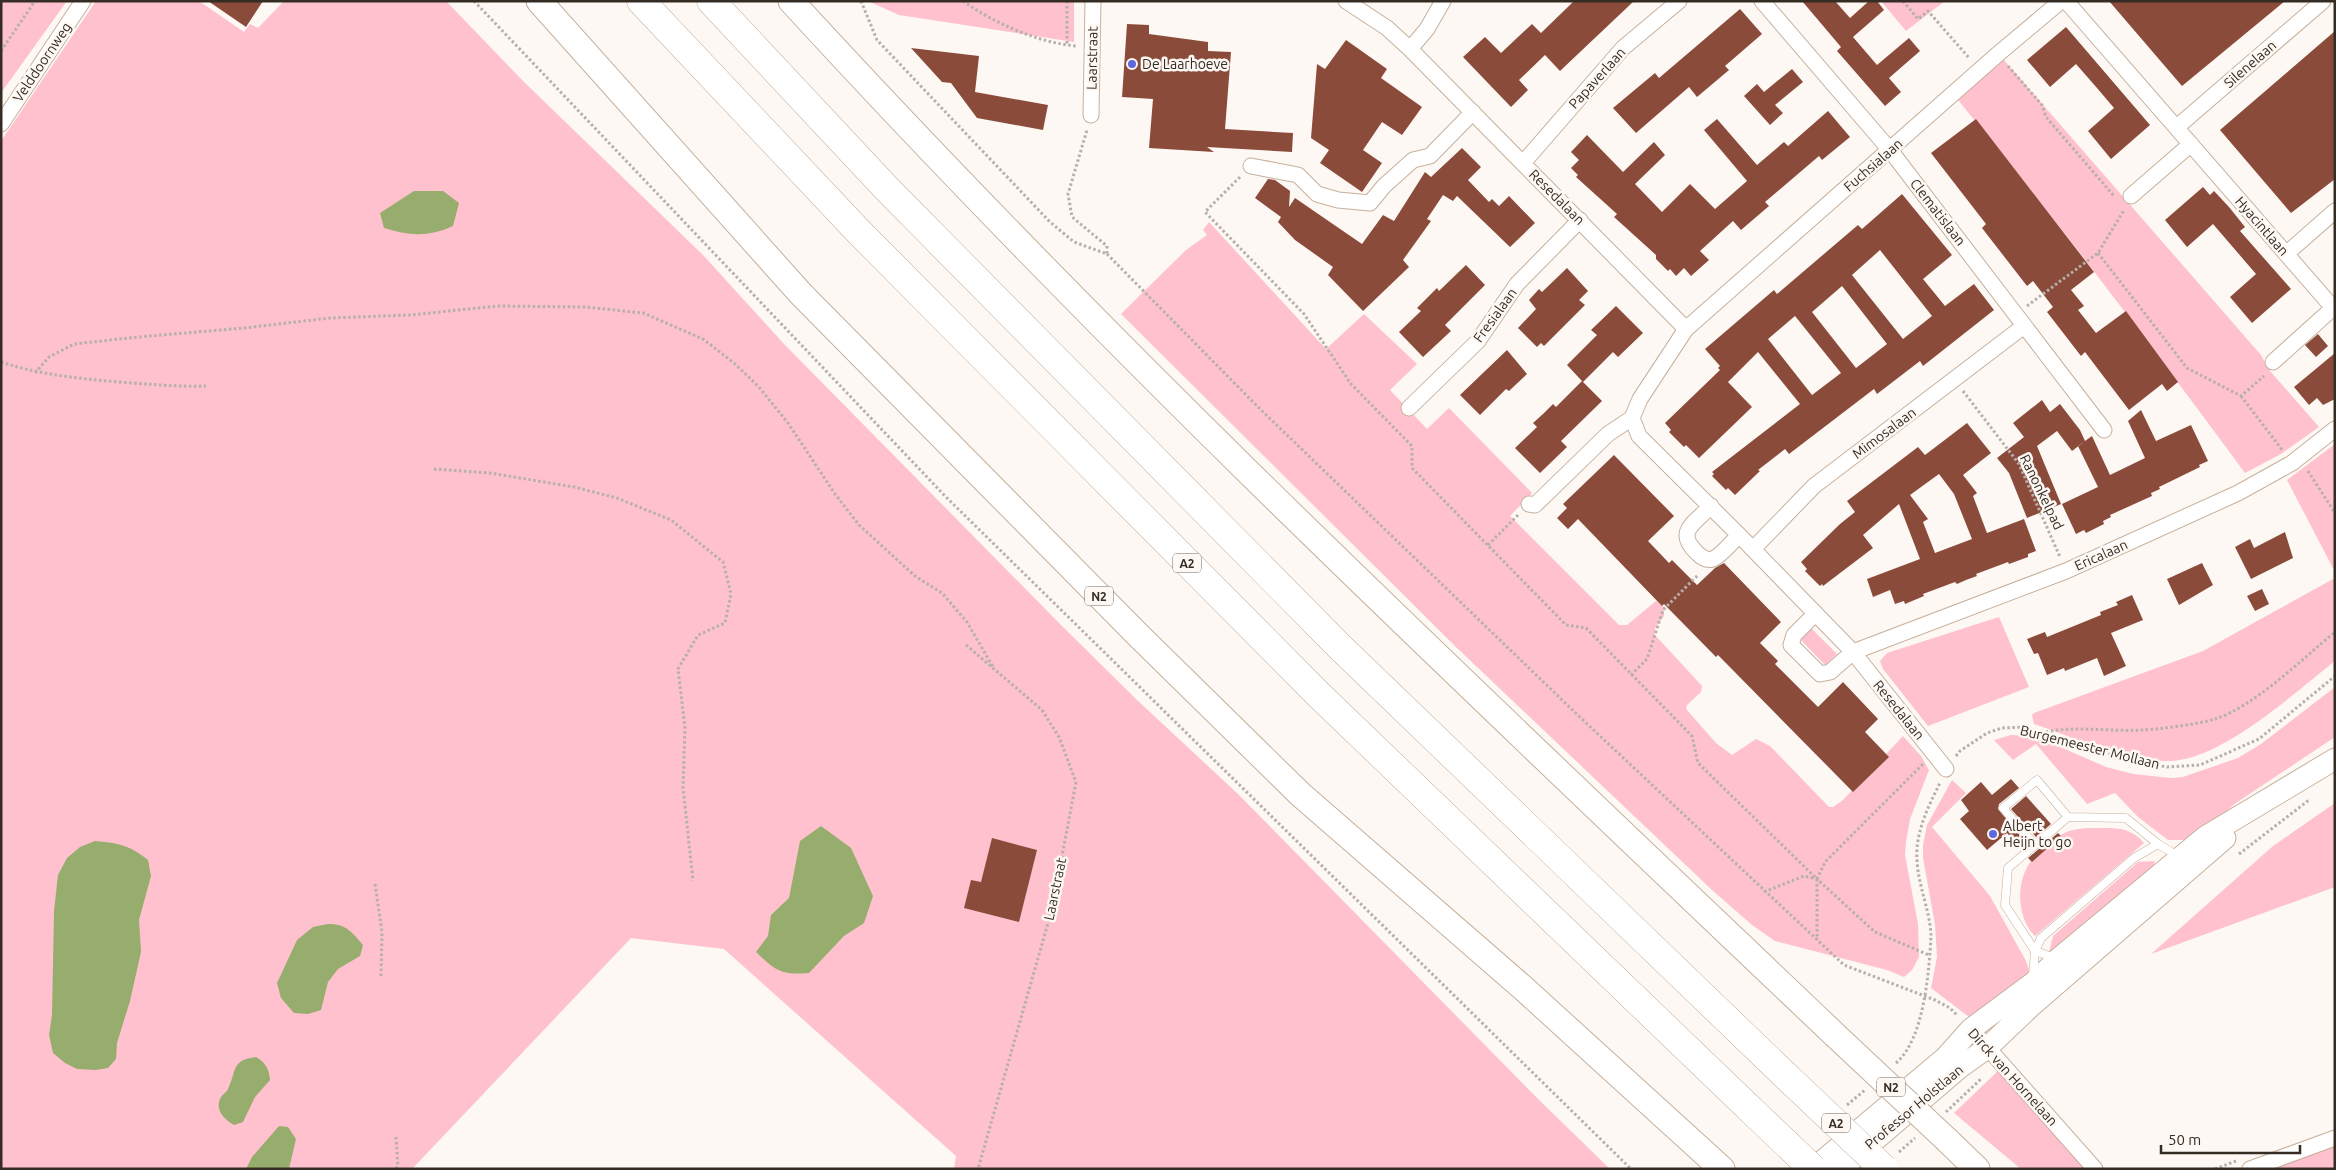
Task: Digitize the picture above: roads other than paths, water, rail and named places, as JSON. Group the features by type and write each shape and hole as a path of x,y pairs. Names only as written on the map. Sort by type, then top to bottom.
{"highway":[{"name":"N2","path":"539,1 801,294 1138,635 1320,812 1522,987 1722,1169"},
{"name":"A2","path":"641,1 859,232 1319,695 1813,1169"},
{"name":"A2","path":"711,1 889,191 1340,647 1884,1169"},
{"name":"N2","path":"791,1 1078,303 1226,451 1367,589 1977,1169"}],"main road":[{"path":"1987,1048 2083,961 2184,863 2205,837 2335,759"},
{"path":"1971,1029 2033,983 2058,959 2184,863"},
{"name":"Professor Holstlaan","path":"1813,1169 1946,1057 1962,1036 1971,1029"},
{"name":"Professor Holstlaan","path":"1841,1169 1959,1068 1987,1048"}],"street":[{"name":"Velddoornweg","path":"1,124 83,1"},
{"name":"Laarstraat","path":"1091,115 1093,1"},
{"name":"Resedalaan","path":"1346,1 1387,28 1410,49 1686,329"},
{"path":"1410,49 1427,29 1443,1"},
{"name":"Papaverlaan","path":"1523,163 1623,48 1679,1"},
{"name":"Clematislaan","path":"1762,1 1890,150 2104,430"},
{"name":"Fuchsialaan","path":"1686,329 1998,54 2061,1"},
{"name":"Hyacintlaan","path":"2066,1 2334,309 2273,362"},
{"name":"Silenelaan","path":"2177,127 2323,1"},
{"path":"1251,166 1298,175 1317,194 1338,200 1370,203 1384,186 1413,160 1430,156 1473,112"},
{"path":"2128,202 2191,144"},
{"path":"2286,254 2335,211"},
{"name":"Fresialaan","path":"1410,408 1478,341 1517,284 1580,220"},
{"name":"Mimosalaan","path":"1753,550 1814,486 1954,379 2020,320"},
{"path":"1529,504 1535,505 1608,434 1632,418 1640,399 1686,329"},
{"name":"Resedalaan","path":"1632,418 1640,436 1740,535 1853,652 1946,768"},
{"name":"Ericalaan","path":"1853,652 2066,571 2238,493 2295,461 2335,429"},
{"path":"1711,506 1688,530 1685,536 1687,543 1701,557 1708,560 1715,558 1740,535"},
{"path":"1815,614 1794,635 1791,646 1820,674 1830,672 1853,652"},
{"name":"Dirck van Hornelaan","path":"1971,1029 2096,1169"},
{"path":"2250,1169 2335,1138"}],"lane":[{"path":"2035,845 2003,808 2037,780 2068,817"},
{"path":"2083,961 2058,959 2035,951 2005,905 2008,868 2068,817 2126,818 2184,863"},
{"path":"2033,983 2035,951 2041,938 2134,858 2158,844"}],"place":[{"name":"De Laarhoeve","path":"1132,64"},
{"name":"Albert Heijn to go","path":"1993,834"}]}
